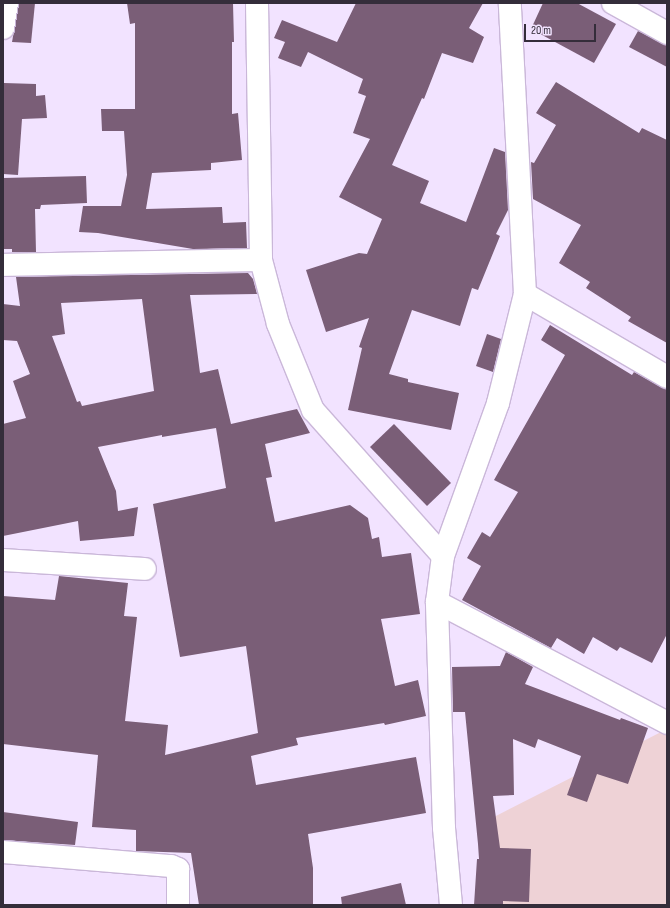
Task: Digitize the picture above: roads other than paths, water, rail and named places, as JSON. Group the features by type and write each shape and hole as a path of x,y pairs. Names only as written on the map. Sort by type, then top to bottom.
{"street":[{"path":"3,28 7,3"},
{"path":"257,3 261,260 278,324 313,410 443,556"},
{"path":"451,905 444,828 437,602 443,556 498,403 524,294 510,3"},
{"path":"613,3 667,33"},
{"path":"3,265 261,260"},
{"path":"524,294 667,377"},
{"path":"3,560 145,569"},
{"path":"437,602 667,723"},
{"path":"3,852 170,866 178,869 178,905"}]}
